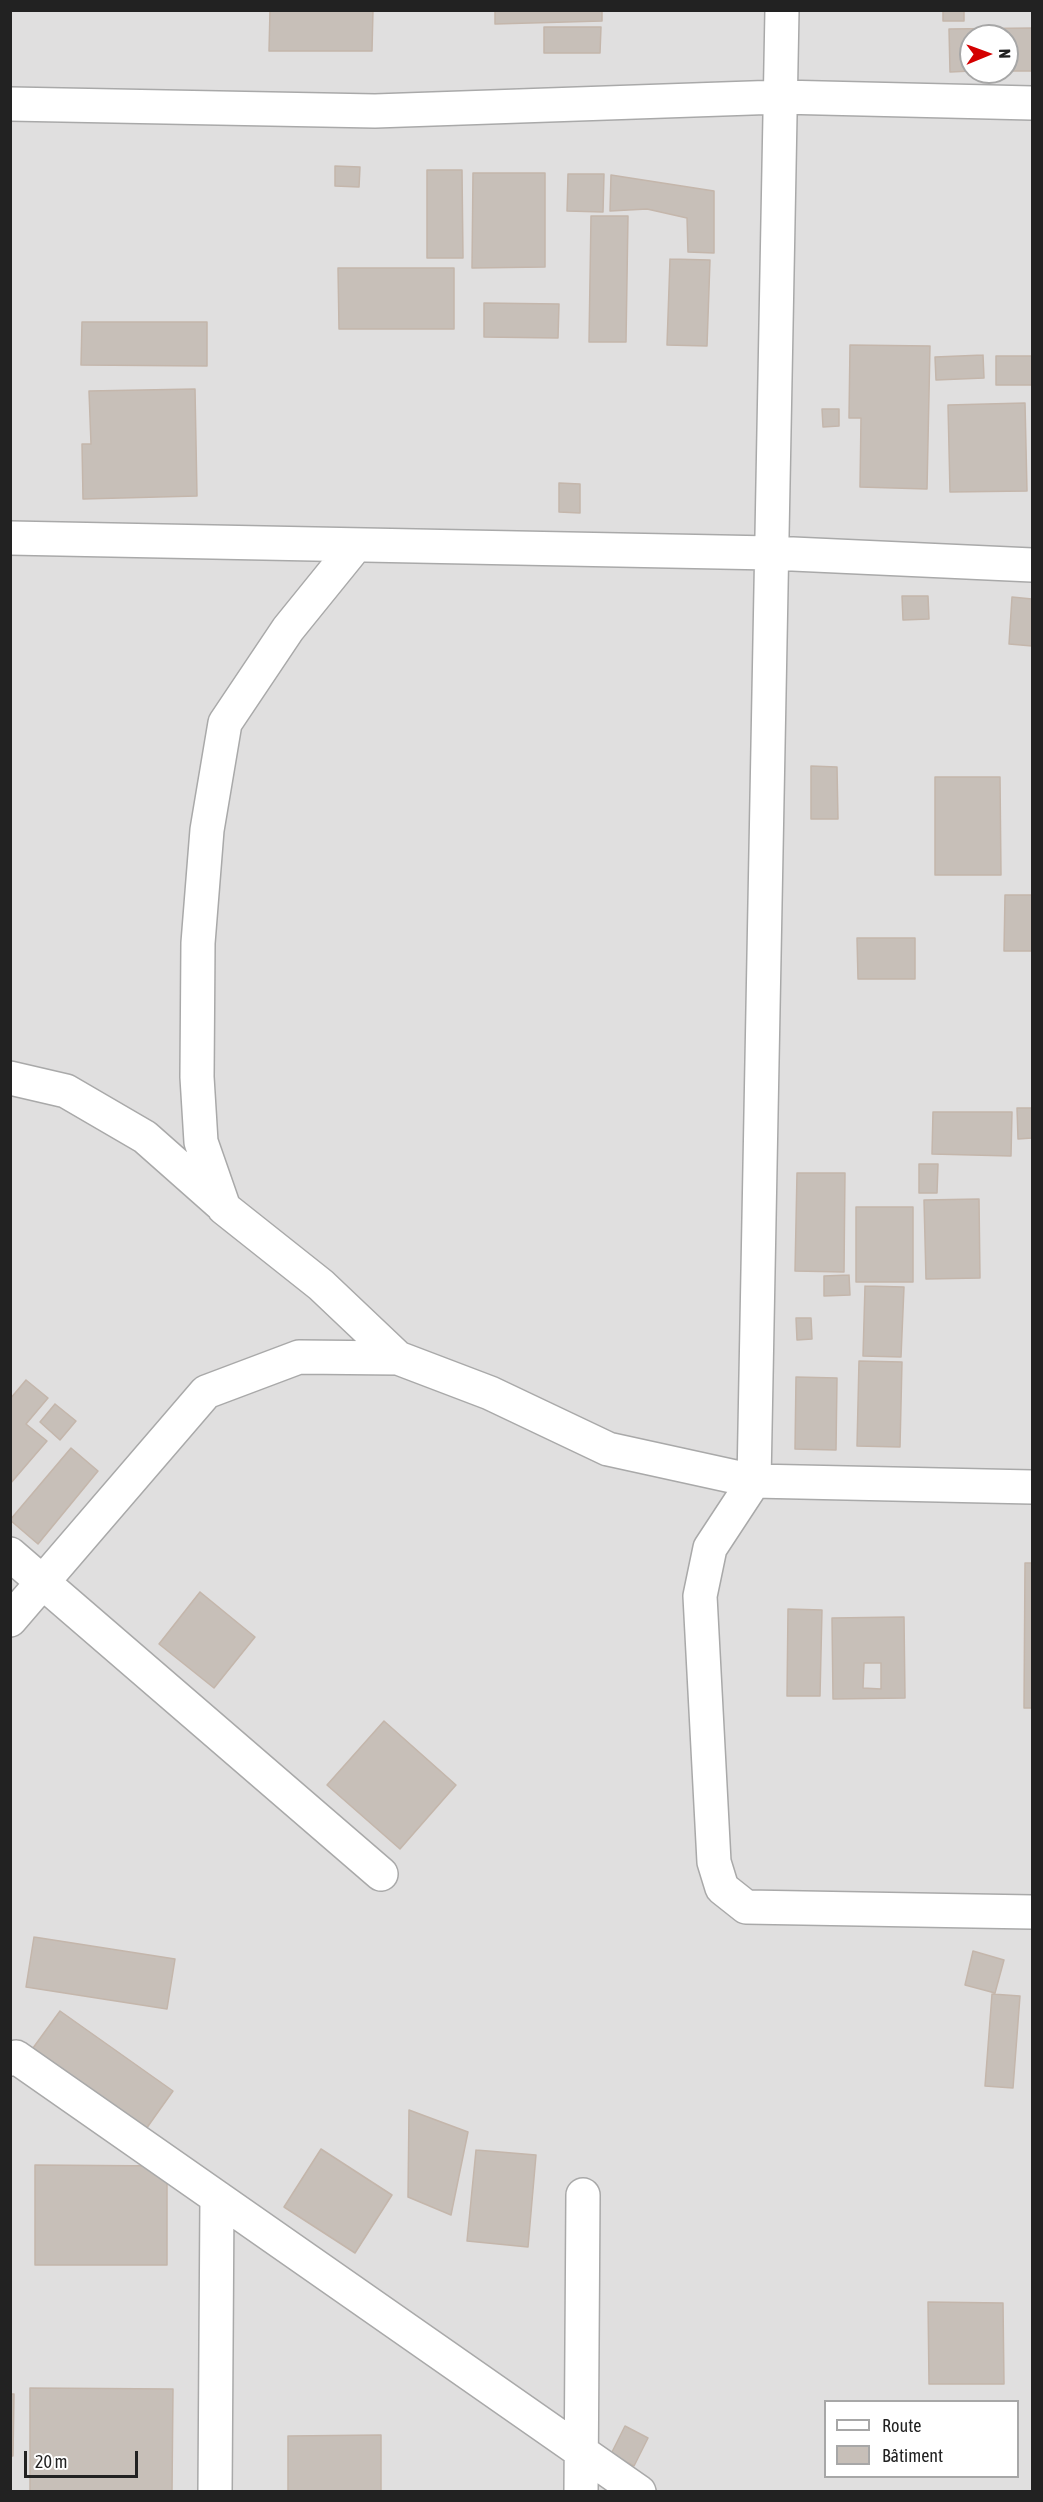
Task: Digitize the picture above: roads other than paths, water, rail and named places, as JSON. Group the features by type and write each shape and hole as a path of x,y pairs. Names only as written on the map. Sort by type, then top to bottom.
{"street":[{"path":"782,10 754,1481 710,1548 700,1596 714,1862 722,1888 746,1907 1032,1912"},
{"path":"10,104 375,111 780,97 1032,103"},
{"path":"10,538 771,553 1032,565"},
{"path":"224,1208 201,1142 197,1054 198,943 207,830 225,723 288,629 356,544"},
{"path":"10,1078 66,1091 145,1137 224,1208 321,1285 398,1358"},
{"path":"10,1620 206,1392 298,1358 398,1358 490,1393 608,1449 754,1481 1032,1487"},
{"path":"10,1554 381,1874"},
{"path":"10,2059 16,2057 639,2492"},
{"path":"581,2492 583,2195"},
{"path":"215,2492 217,2198"}]}
